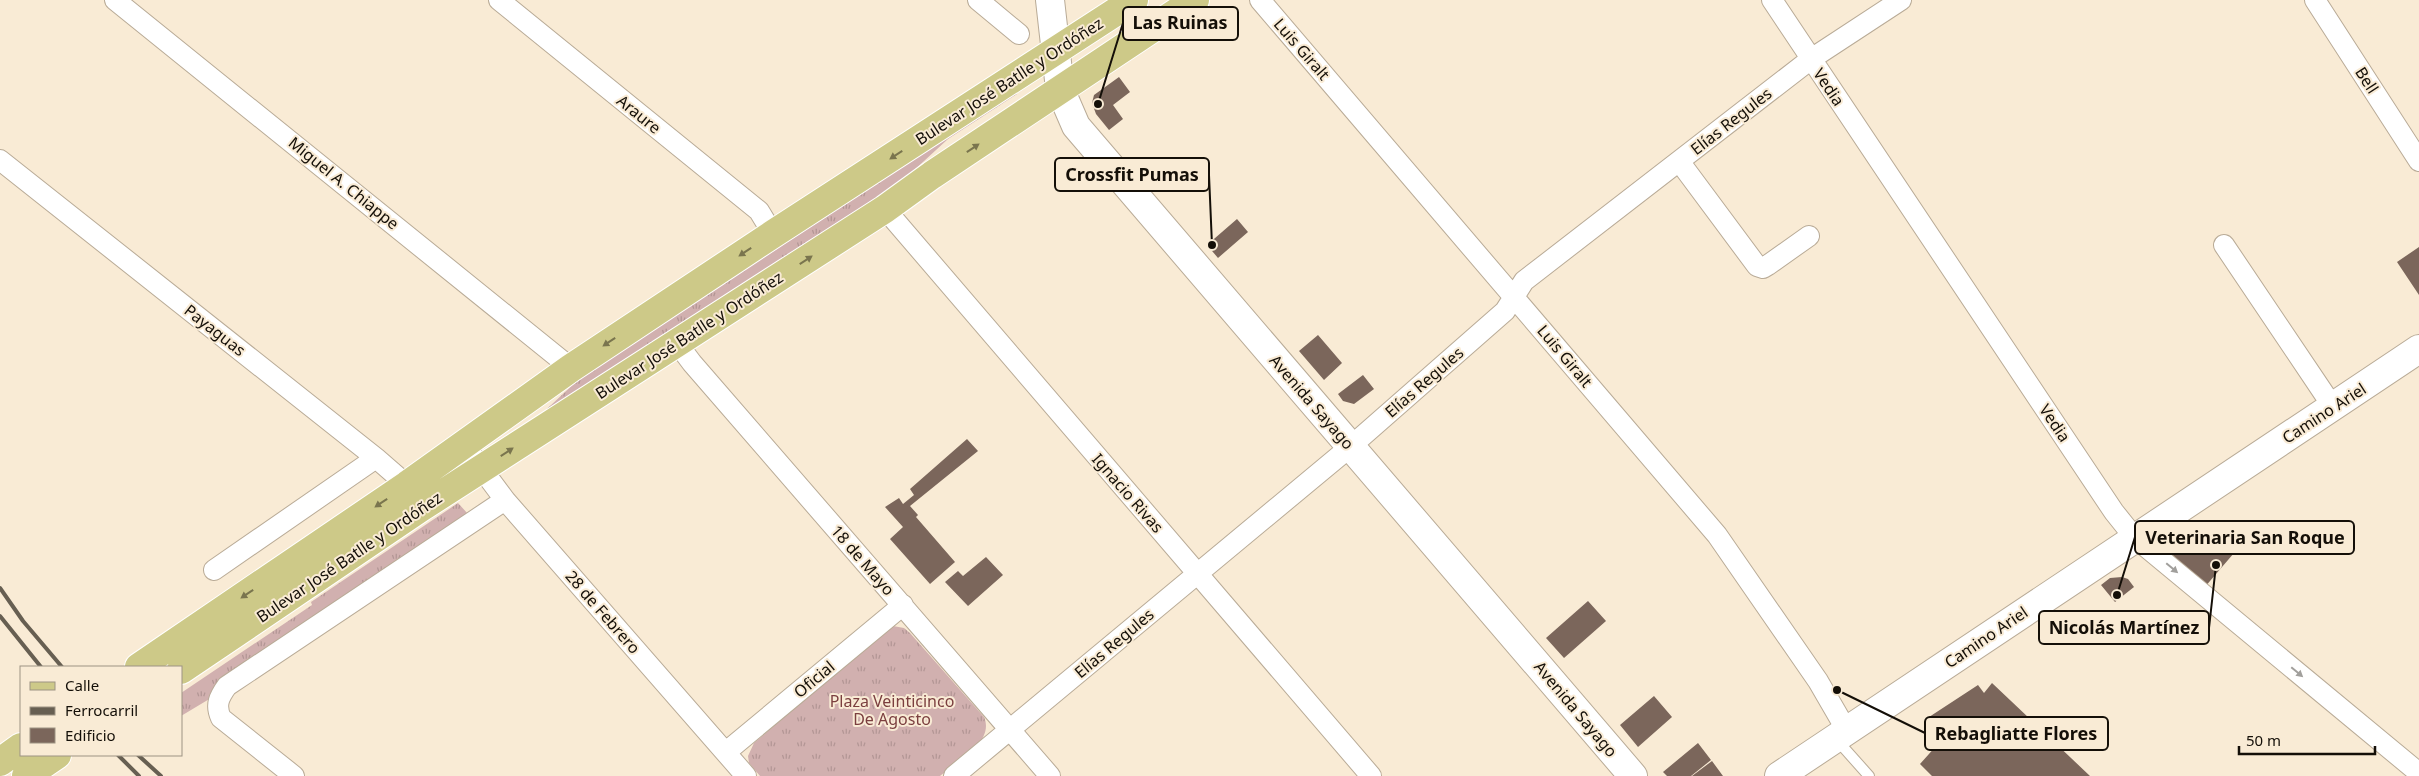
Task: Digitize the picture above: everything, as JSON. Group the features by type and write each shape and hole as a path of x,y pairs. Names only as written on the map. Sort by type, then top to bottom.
{"main road":[{"name":"Bulevar José Batlle y Ordóñez","path":"182,669 341,564 414,496 464,445 571,368 773,234 1134,0"},
{"name":"Bulevar José Batlle y Ordóñez","path":"141,666 414,496 480,469 885,210 932,175 1195,0"},
{"path":"0,762 20,748"},
{"path":"26,776 56,756"}],"street":[{"name":"Miguel A. Chiappe","path":"115,0 571,368"},
{"name":"Araure","path":"499,0 759,211 773,234"},
{"path":"978,0 1019,34"},
{"name":"Avenida Sayago","path":"1050,0 1060,89 1076,126 1633,776"},
{"name":"Luis Giralt","path":"1260,0 1515,296 1717,535 1818,681 1842,735"},
{"name":"Vedia","path":"1772,0 2114,512 2134,537 2419,773"},
{"name":"Elías Regules","path":"954,776 1350,447 1505,311 1524,281 1811,59 1901,0"},
{"name":"Bell","path":"2315,0 2419,160"},
{"name":"Payaguas","path":"0,160 376,458 414,496"},
{"path":"1679,161 1757,266 1763,268 1809,236"},
{"name":"Ignacio Rivas","path":"885,210 1370,776"},
{"path":"2224,245 2333,407"},
{"name":"18 de Mayo","path":"677,343 692,363 1050,776"},
{"name":"Camino Ariel","path":"1779,776 2134,537 2419,349"},
{"name":"28 de Febrero","path":"464,445 480,469 505,500 746,776"},
{"path":"214,570 376,458"},
{"path":"294,776 221,718 218,705 220,696 227,686 505,500"},
{"name":"Oficial","path":"726,752 903,605"}],"lane":[{"path":"1842,735 1869,776"}],"green space":[{"path":"1017,91 1017,94 948,139 899,184 535,420 579,379"},
{"path":"458,503 468,514 211,698 182,715 182,692 312,605 311,602"},
{"name":"Plaza Veinticinco De Agosto","path":"893,626 904,628 910,633 984,717 986,726 984,735 972,751 940,776 760,776 749,763 748,756 754,743 888,628"}],"building":[{"path":"1119,77 1130,92 1113,105 1123,119 1109,130 1096,114 1092,103 1094,95"},
{"path":"1237,219 1248,232 1218,258 1207,245"},
{"path":"2419,247 2419,295 2397,262"},
{"path":"1318,335 1342,363 1324,380 1299,351"},
{"path":"1363,375 1374,389 1354,404 1343,401 1338,394"},
{"path":"967,439 978,451 910,506 918,515 916,517 955,562 930,584 890,539 903,527 885,507 899,498 903,504 914,495 910,489"},
{"path":"2188,522 2221,548 2224,544 2234,553 2204,588 2165,551"},
{"path":"986,557 1003,575 968,606 945,582 958,571 963,576"},
{"path":"2122,577 2128,579 2134,587 2115,602 2101,585 2110,578"},
{"path":"1588,601 1606,621 1564,658 1546,638"},
{"path":"1992,683 2090,776 1932,776 1920,764 1937,745 1926,719 1978,685 1984,693"},
{"path":"1654,696 1672,717 1638,747 1620,725"},
{"path":"1698,743 1711,760 1691,776 1667,776 1663,772"},
{"path":"1712,761 1723,776 1692,776"}],"railway":[{"path":"0,588 23,621 61,666"},
{"path":"0,616 40,666"},
{"path":"119,756 139,776"},
{"path":"139,756 161,776"}],"place":[{"name":"Las Ruinas","path":"1098,104"},
{"name":"Crossfit Pumas","path":"1212,245"},
{"name":"Nicolás Martínez","path":"2216,565"},
{"name":"Veterinaria San Roque","path":"2117,595"},
{"name":"Rebagliatte Flores","path":"1837,690"}]}
